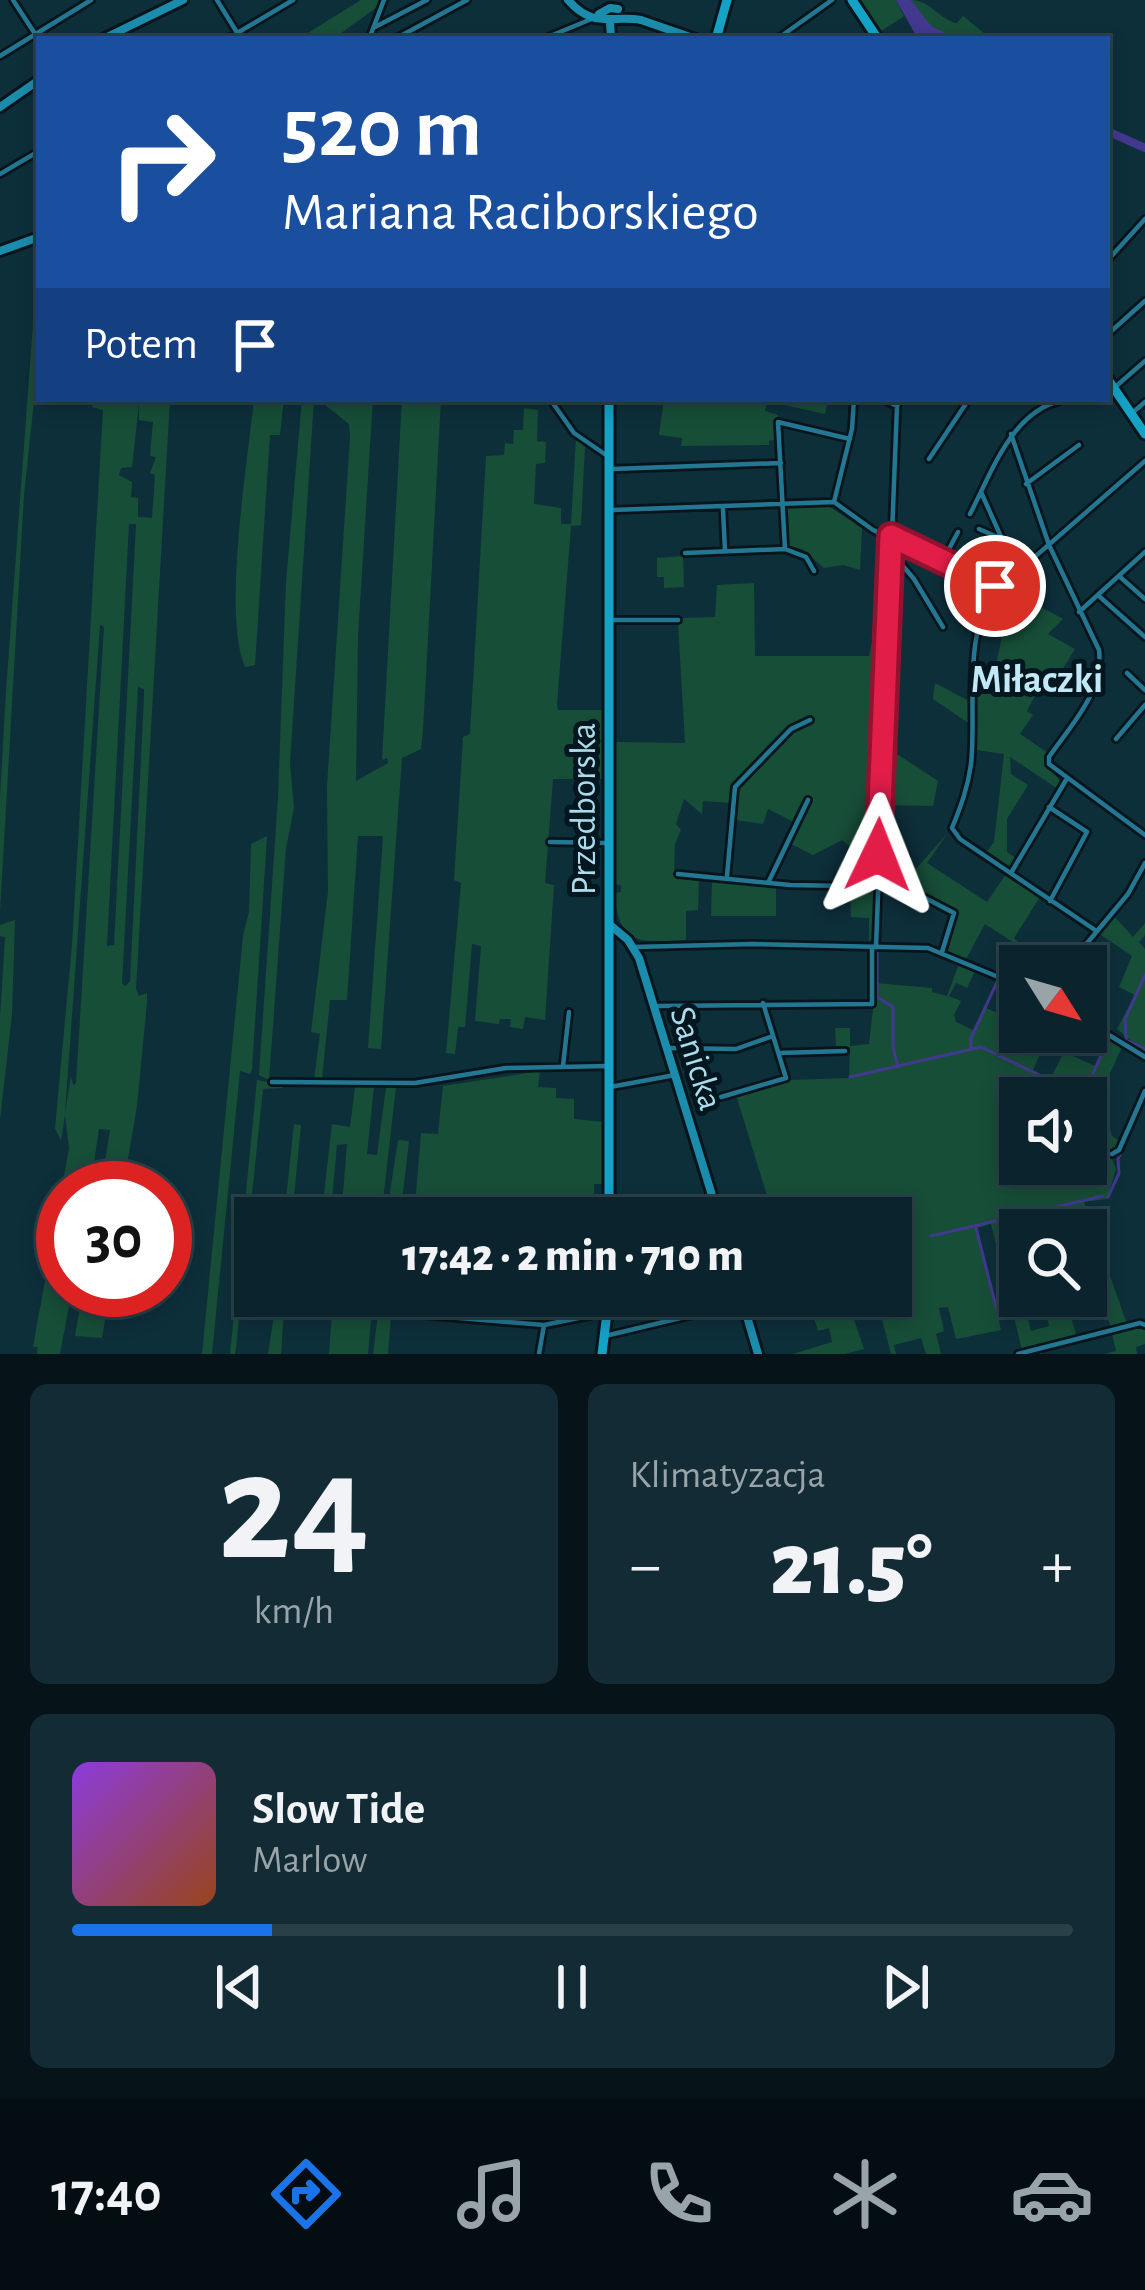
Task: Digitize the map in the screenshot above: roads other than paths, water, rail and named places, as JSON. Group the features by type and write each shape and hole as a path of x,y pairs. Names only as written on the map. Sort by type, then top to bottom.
{"main road":[{"path":"717,36 727,0"},
{"path":"851,0 876,36"},
{"path":"1110,382 1145,434"},
{"name":"Przedborska","path":"609,402 609,1197"},
{"path":"602,1354 607,1317"}],"street":[{"path":"13,0 36,36"},
{"path":"38,36 91,0"},
{"path":"109,36 183,0"},
{"path":"217,0 239,36 292,0"},
{"path":"370,36 384,0"},
{"path":"375,27 427,0"},
{"path":"400,36 466,0"},
{"path":"568,0 580,13 594,18"},
{"path":"781,36 832,0"},
{"path":"580,13 614,12 687,36"},
{"path":"551,36 614,12"},
{"path":"574,28 581,21 580,13"},
{"path":"0,56 36,38"},
{"path":"0,107 36,82"},
{"path":"0,174 36,153"},
{"path":"1110,258 1145,219"},
{"path":"0,251 36,238"},
{"path":"1110,331 1145,301"},
{"path":"1114,388 1145,361"},
{"path":"552,402 574,433 609,463 781,463"},
{"path":"834,502 854,402"},
{"path":"654,1006 872,1004 898,402"},
{"path":"929,459 967,402"},
{"path":"970,514 1011,434 1055,402"},
{"path":"1131,414 1145,402"},
{"path":"785,549 780,420 850,439"},
{"path":"1011,434 1049,545 1099,650 1093,692 1049,757 1049,764 1145,836"},
{"path":"1025,484 1079,445"},
{"path":"1096,930 952,831 971,761 978,620 998,589 1145,461"},
{"path":"979,529 1002,539 981,492"},
{"path":"609,510 834,502 873,530 998,589"},
{"path":"722,507 725,551"},
{"path":"942,562 958,532"},
{"path":"685,553 785,549 806,557 814,571"},
{"path":"891,552 943,627"},
{"path":"1079,612 1145,552"},
{"path":"1119,576 1145,599"},
{"path":"1098,595 1145,637"},
{"path":"609,620 678,620"},
{"path":"1127,674 1145,690"},
{"path":"1116,740 1145,705"},
{"path":"727,876 735,787 791,728 810,720"},
{"path":"1011,874 1066,780"},
{"path":"581,842 582,783"},
{"path":"769,881 808,800"},
{"path":"1049,807 1087,832 1050,901"},
{"path":"550,842 609,843"},
{"path":"1084,945 1129,894 1145,863"},
{"path":"678,874 906,888 952,911 955,920 942,952"},
{"name":"Sanicka","path":"610,924 634,947 713,1197"},
{"path":"634,947 928,948 999,977"},
{"path":"721,1097 786,1078 763,1003"},
{"path":"563,1066 569,1012"},
{"path":"1107,1034 1145,1057"},
{"path":"667,1048 736,1049 773,1036"},
{"path":"779,1053 845,1051"},
{"path":"272,1082 415,1083 506,1068 610,1066"},
{"path":"609,1088 675,1075"},
{"path":"1112,1154 1119,1150 1145,1091"},
{"path":"448,1317 544,1325 583,1317"},
{"path":"605,1336 677,1317"},
{"path":"747,1317 758,1354"},
{"path":"538,1354 544,1325"},
{"path":"1018,1354 1145,1325"}],"waterway":[{"path":"1110,132 1145,148"},
{"path":"877,953 877,997 893,1007 898,1067"},
{"path":"1145,975 1125,1019 1126,1040 1145,1049"},
{"path":"971,1049 971,1038 998,980"},
{"path":"850,1077 981,1047 1083,1096 1109,1037"},
{"path":"1108,1197 1119,1173 1118,1159 1145,1098"},
{"path":"931,1236 1103,1196"},
{"path":"976,1228 999,1319"}],"district":[{"name":"Miłaczki","path":"1037,678"}]}
